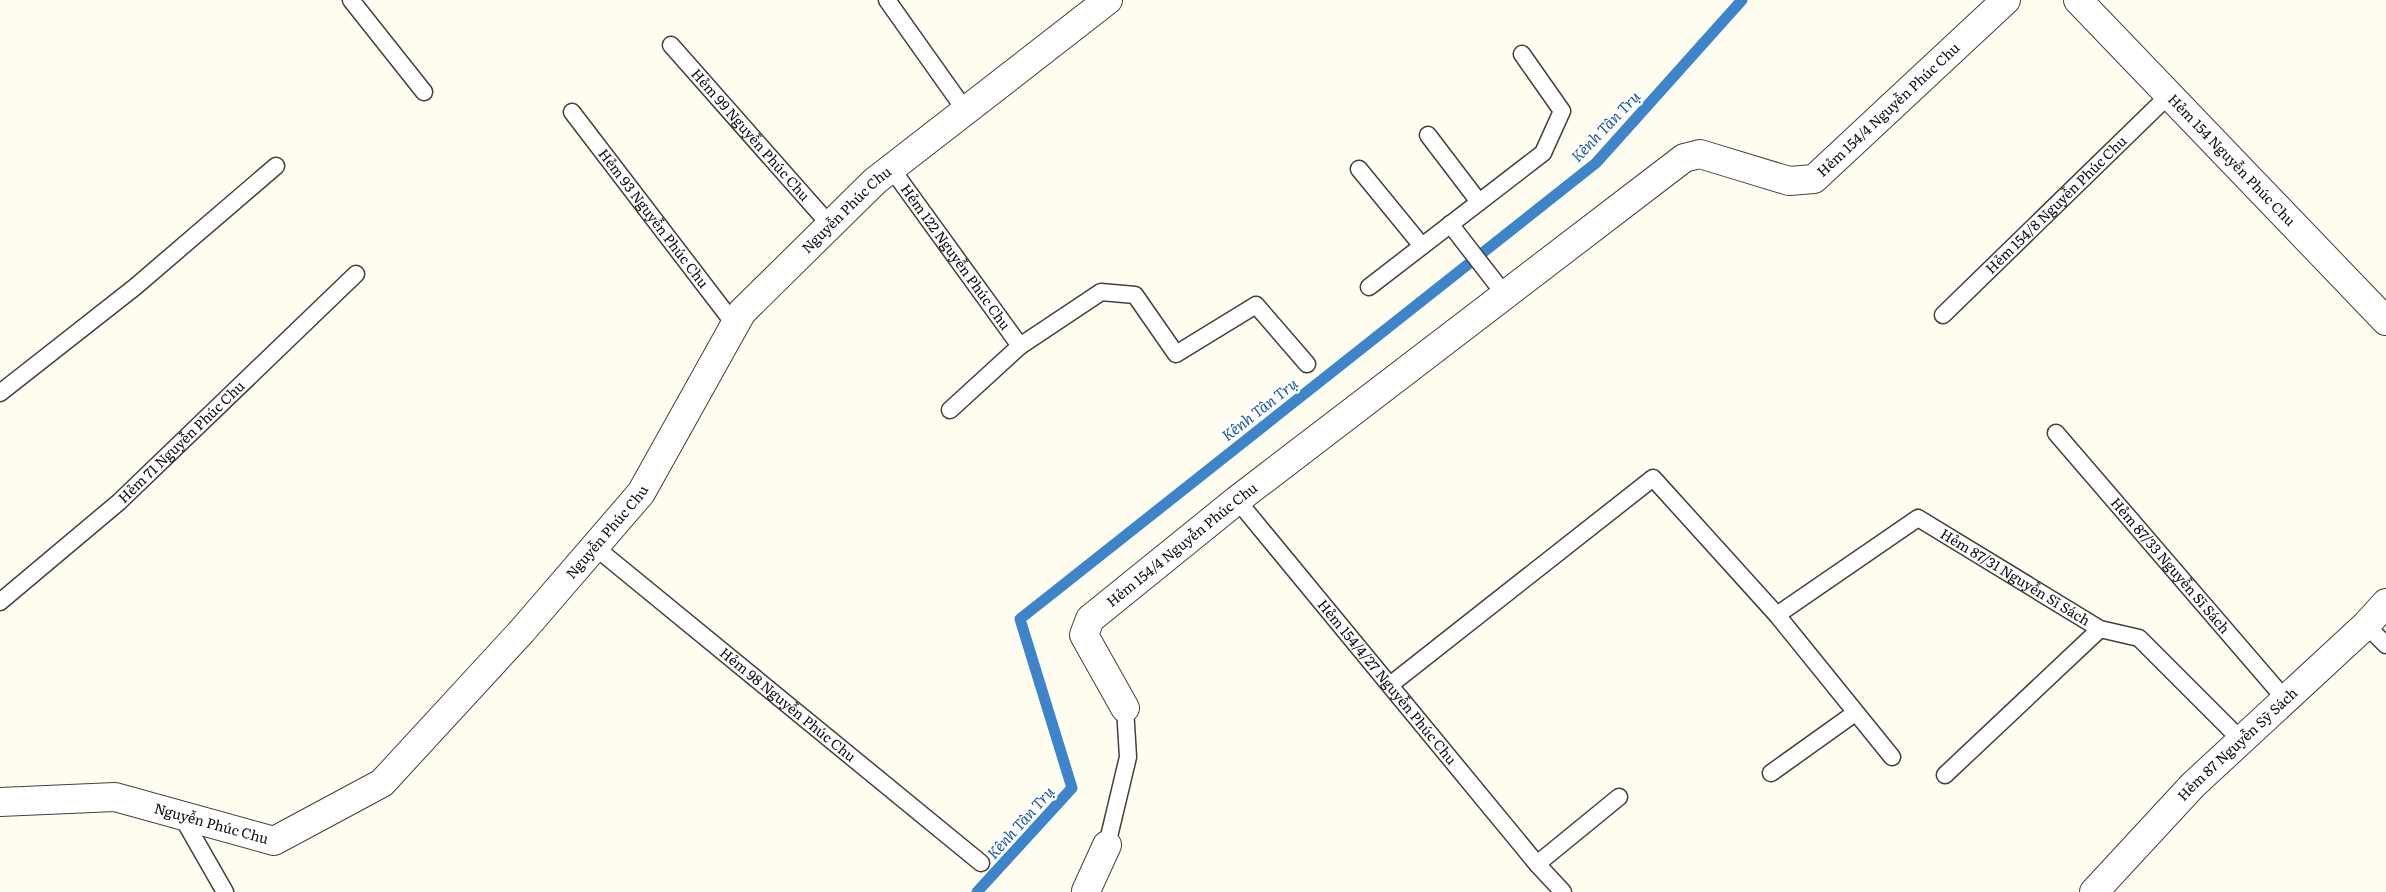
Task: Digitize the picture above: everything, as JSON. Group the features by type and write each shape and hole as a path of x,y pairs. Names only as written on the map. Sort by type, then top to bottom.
{"street":[{"name":"Nguyễn Phúc Chu","path":"0,802 115,797 274,841 382,784 522,631 641,493 742,312 891,168 1108,0"},
{"name":"Hẻm 154/4 Nguyễn Phúc Chu","path":"1125,708 1084,635 1090,619 1498,286 1684,158 1700,154 1789,181 1814,179 2006,0"},
{"name":"Hẻm 154 Nguyễn Phúc Chu","path":"2078,0 2386,321"},
{"name":"Hẻm 87 Nguyễn Sỹ Sách","path":"2094,892 2193,785 2366,625 2386,603"},
{"name":"Hẻm 154/4 Nguyễn Phúc Chu","path":"1086,892 1107,845"}],"lane":[{"path":"351,0 424,92"},
{"path":"887,0 965,110"},
{"name":"Hẻm 99 Nguyễn Phúc Chu","path":"671,45 830,225"},
{"path":"1369,287 1422,246 1454,230 1479,202 1543,153 1562,111 1522,54"},
{"name":"Hẻm 154/8 Nguyễn Phúc Chu","path":"1942,315 2169,95"},
{"name":"Hẻm 93 Nguyễn Phúc Chu","path":"572,112 734,325"},
{"path":"1428,135 1479,202"},
{"path":"0,392 135,287 276,166"},
{"name":"Hẻm 122 Nguyễn Phúc Chu","path":"891,168 1020,346"},
{"path":"1359,169 1422,246"},
{"path":"1454,230 1498,286"},
{"name":"Hẻm 71 Nguyễn Phúc Chu","path":"0,602 118,502 356,274"},
{"path":"950,410 1020,346 1101,292 1135,294 1176,354 1256,305 1307,364"},
{"name":"Hẻm 87/33 Nguyễn Sĩ Sách","path":"2056,432 2285,699"},
{"path":"1390,685 1653,478 1777,615 1892,757"},
{"name":"Hẻm 154/4/27 Nguyễn Phúc Chu","path":"1237,500 1537,864 1563,892"},
{"name":"Hẻm 87/31 Nguyễn Sĩ Sách","path":"1777,615 1918,518 2100,630 2139,638 2241,740"},
{"name":"Hẻm 98 Nguyễn Phúc Chu","path":"595,547 981,862"},
{"path":"2366,625 2386,645"},
{"path":"1945,775 2100,630"},
{"name":"Hẻm 154/4 Nguyễn Phúc Chu","path":"1107,845 1128,757 1125,708"},
{"path":"1771,773 1856,713"},
{"path":"1537,864 1619,797"},
{"path":"181,815 225,892"}],"waterway":[{"name":"Kênh Tân Trụ","path":"977,892 1072,788 1020,619 1596,163 1742,0"}]}
